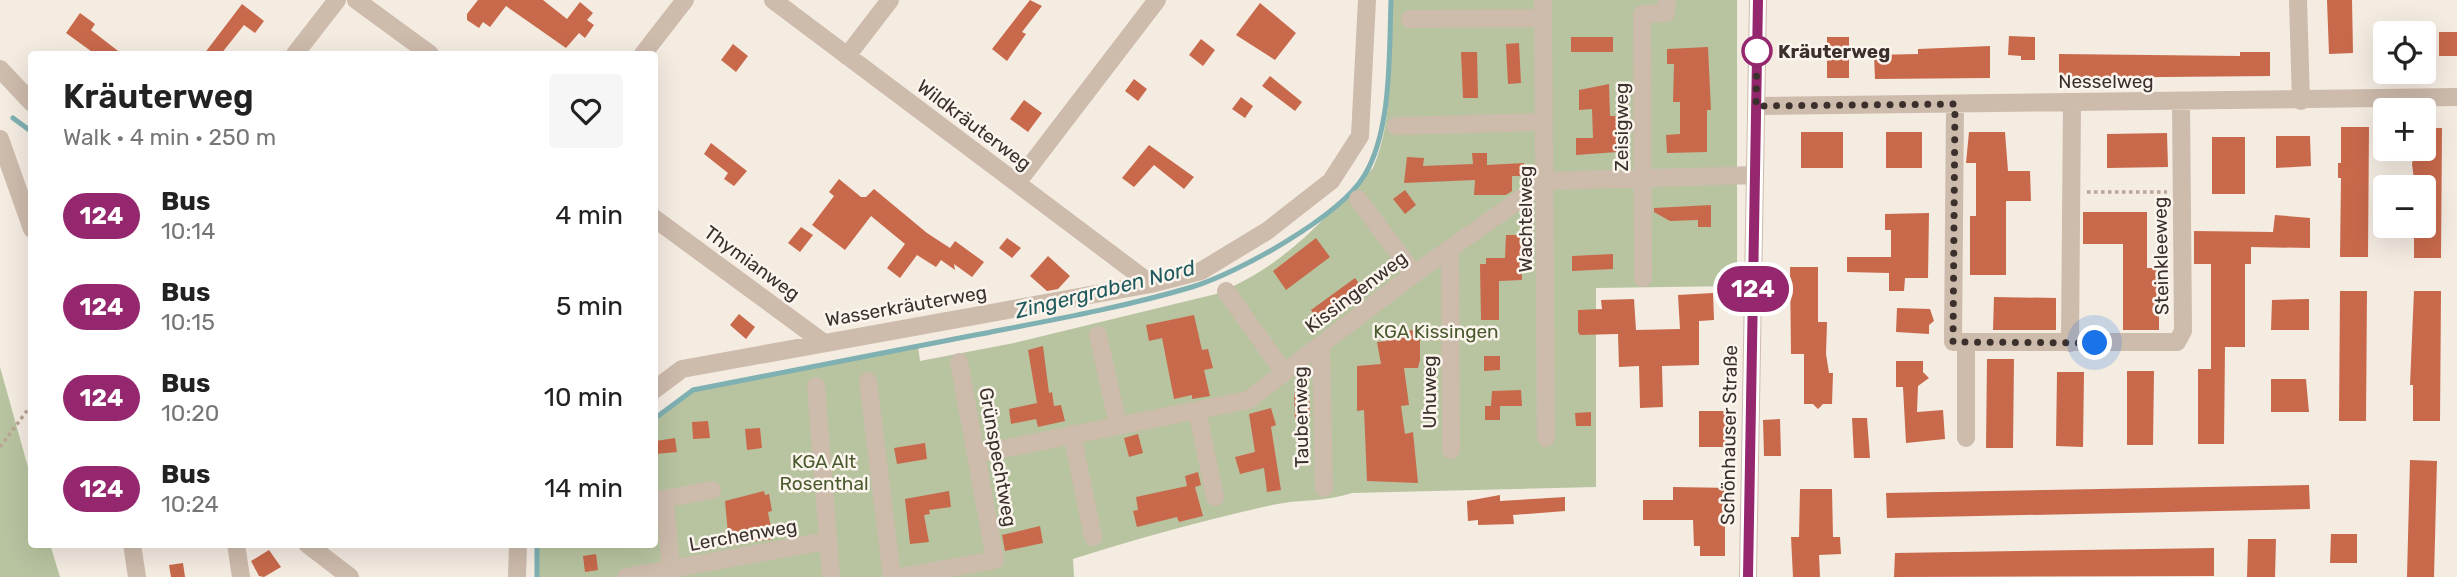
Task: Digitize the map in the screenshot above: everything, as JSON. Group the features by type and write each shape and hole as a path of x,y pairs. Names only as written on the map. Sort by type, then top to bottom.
{"street":[{"path":"297,51 337,0"},
{"path":"356,0 426,51"},
{"path":"645,51 685,0"},
{"name":"Wildkräuterweg","path":"773,0 1150,284"},
{"path":"847,56 890,0"},
{"path":"1017,183 1157,0"},
{"name":"Wasserkräuterweg","path":"658,387 681,369 1150,284 1201,271 1268,231 1331,181 1360,136 1367,0"},
{"name":"Zeisigweg","path":"1643,278 1642,14 1666,13 1667,0"},
{"name":"Schönhauser Straße","path":"1748,577 1758,0"},
{"path":"2298,0 2301,101"},
{"path":"1410,19 1543,9"},
{"name":"Wachtelweg","path":"1543,9 1546,438"},
{"path":"0,69 28,99"},
{"name":"Nesselweg","path":"1756,106 2457,97"},
{"name":"Steinkleeweg","path":"1966,342 2177,342 2183,331 2181,102"},
{"path":"2070,343 2072,103"},
{"path":"1955,104 1953,342 1966,342 1966,438"},
{"path":"1396,126 1544,122"},
{"path":"0,139 28,218"},
{"path":"1546,181 1755,175"},
{"name":"Kissingenweg","path":"977,454 1248,400 1414,274 1546,181"},
{"path":"1358,199 1414,274"},
{"name":"Thymianweg","path":"658,221 824,342"},
{"name":"Uhuweg","path":"1450,249 1451,450"},
{"path":"1226,291 1283,371"},
{"path":"1098,335 1118,425"},
{"name":"Taubenweg","path":"1321,345 1324,488"},
{"name":"Grünspechtweg","path":"900,577 995,560 959,362"},
{"path":"868,381 892,577"},
{"path":"816,386 831,577"},
{"path":"1197,410 1215,497"},
{"path":"1072,434 1093,537"},
{"path":"671,569 660,500 712,491"},
{"name":"Lerchenweg","path":"626,577 827,541"},
{"path":"133,548 137,577"},
{"path":"237,548 241,577"},
{"path":"312,548 350,577"},
{"path":"517,577 518,548"}],"path":[{"path":"2071,191 2182,192"},
{"path":"0,447 28,409"}],"green space":[{"name":"KGA Kissingen","path":"1392,0 1737,0 1737,286 1596,288 1596,487 1352,493 1332,498 1282,503 1172,530 1073,559 1074,577 537,577 537,548 658,548 658,417 693,390 918,346 920,361 1014,343 1216,294 1263,269 1302,240 1373,168 1385,128"},
{"path":"0,367 28,467 28,548 51,548 60,577 0,577"}],"building":[{"path":"478,0 543,0 567,19 580,2 593,13 587,20 594,25 585,38 579,33 566,48 506,6 490,27 483,22 479,28 467,20 467,14"},
{"path":"1030,0 1042,6 1022,32 1026,34 1007,61 992,49"},
{"path":"2327,0 2352,0 2353,53 2329,54"},
{"path":"1260,3 1296,33 1275,60 1236,35"},
{"path":"242,4 264,21 255,33 244,25 223,51 206,51"},
{"path":"80,13 95,24 91,30 118,51 91,51 66,33"},
{"path":"2439,32 2457,32 2457,56 2439,56"},
{"path":"2009,36 2035,37 2035,60 2021,60 2021,56 2008,55"},
{"path":"1571,37 1613,37 1613,52 1571,52"},
{"path":"1827,37 1849,37 1849,78 1827,78"},
{"path":"1201,39 1215,50 1203,66 1189,55"},
{"path":"1519,43 1521,83 1508,84 1506,44"},
{"path":"733,44 748,56 736,72 721,60"},
{"path":"1990,46 1990,78 1875,79 1874,55 1918,54 1918,49"},
{"path":"1708,47 1711,110 1707,110 1707,152 1667,153 1666,135 1680,134 1680,102 1673,102 1674,64 1667,64 1667,49"},
{"path":"1461,52 1477,52 1478,98 1463,98"},
{"path":"2240,52 2270,52 2270,76 2059,78 2059,54 2240,56"},
{"path":"1270,76 1302,102 1295,111 1262,86"},
{"path":"1134,79 1147,89 1138,101 1125,91"},
{"path":"1609,84 1610,116 1616,116 1617,152 1576,155 1576,138 1593,138 1592,109 1579,110 1579,90"},
{"path":"1241,97 1253,106 1245,118 1232,109"},
{"path":"1024,100 1042,113 1028,132 1010,119"},
{"path":"2341,127 2369,127 2368,257 2340,257 2341,178 2338,178 2338,163 2341,163"},
{"path":"2436,128 2442,128 2441,258 2414,258 2414,238 2436,238 2436,175 2413,175 2413,161 2436,161"},
{"path":"1801,132 1843,132 1843,168 1801,168"},
{"path":"1886,132 1922,132 1922,168 1886,168"},
{"path":"1969,132 2005,132 2008,171 2030,171 2031,201 2006,201 2006,275 1970,275 1970,216 1976,216 1976,163 1966,163"},
{"path":"2167,133 2168,167 2107,168 2107,134"},
{"path":"2276,136 2310,136 2311,166 2276,168"},
{"path":"2212,137 2245,137 2245,194 2212,194"},
{"path":"711,143 747,171 734,186 724,179 728,173 704,154"},
{"path":"1149,145 1194,177 1184,189 1154,165 1134,187 1122,178"},
{"path":"1472,153 1487,153 1487,165 1524,163 1525,176 1512,176 1512,191 1506,195 1474,195 1475,180 1404,183 1407,157 1424,158 1423,166 1473,164"},
{"path":"839,179 861,197 866,197 874,189 927,233 950,248 955,241 984,262 972,277 954,264 955,270 941,260 936,267 917,255 900,278 887,268 905,244 871,216 845,250 812,225 834,196 829,192"},
{"path":"1405,190 1416,205 1405,214 1393,199"},
{"path":"1711,205 1711,227 1698,227 1698,220 1670,221 1654,212 1654,208"},
{"path":"2083,212 2147,212 2147,268 2159,268 2159,330 2123,330 2123,244 2083,244"},
{"path":"1929,213 1928,278 1905,278 1904,291 1889,291 1889,273 1847,272 1847,257 1891,257 1891,230 1885,230 1885,214"},
{"path":"2275,215 2310,218 2310,248 2251,247 2251,264 2245,264 2245,347 2225,347 2224,444 2198,444 2198,369 2211,369 2211,264 2194,264 2194,231 2273,232"},
{"path":"801,227 813,235 800,252 788,243"},
{"path":"1506,235 1520,235 1522,280 1499,281 1499,320 1481,320 1480,264 1486,264 1486,258 1505,258"},
{"path":"1007,238 1021,248 1012,258 999,248"},
{"path":"1316,238 1330,257 1286,290 1273,271"},
{"path":"1613,254 1613,269 1572,271 1572,256"},
{"path":"1048,256 1070,276 1058,289 1047,291 1030,276"},
{"path":"1790,267 1818,267 1818,322 1827,322 1826,354 1829,373 1833,373 1832,404 1823,404 1818,409 1813,404 1804,404 1804,354 1791,354"},
{"path":"1355,278 1367,294 1320,323 1311,310"},
{"path":"2340,291 2367,291 2366,421 2339,421"},
{"path":"2414,291 2441,291 2440,421 2413,421 2413,385 2410,385"},
{"path":"1713,293 1714,320 1699,321 1699,365 1662,366 1663,407 1640,408 1639,366 1619,367 1618,334 1580,335 1578,332 1578,310 1602,309 1601,300 1634,299 1636,330 1680,329 1678,295"},
{"path":"1994,297 2056,298 2056,330 1993,330"},
{"path":"2309,299 2309,330 2271,330 2272,300"},
{"path":"1897,308 1930,309 1934,321 1929,325 1929,334 1896,332"},
{"path":"739,314 755,327 746,339 730,325"},
{"path":"1194,315 1202,350 1208,349 1213,368 1204,370 1210,396 1192,399 1192,395 1174,399 1162,338 1149,341 1146,325"},
{"path":"1420,329 1418,368 1404,368 1409,405 1401,406 1405,434 1413,432 1418,483 1367,481 1364,410 1357,411 1357,366 1381,364 1377,342 1387,341 1386,334"},
{"path":"1043,346 1049,393 1052,392 1054,406 1061,405 1065,421 1038,427 1036,419 1011,424 1009,409 1037,403 1028,350"},
{"path":"1484,356 1500,356 1500,370 1484,371"},
{"path":"1987,359 2014,359 2013,448 1986,448"},
{"path":"1896,361 1923,361 1923,372 1929,378 1918,386 1917,412 1943,410 1945,439 1906,443 1903,387 1896,387"},
{"path":"2127,371 2154,371 2153,445 2127,445"},
{"path":"2057,372 2084,372 2083,447 2056,446"},
{"path":"2271,379 2306,379 2309,412 2271,412"},
{"path":"1521,390 1522,406 1500,406 1500,420 1485,420 1485,406 1491,406 1492,391"},
{"path":"1309,393 1310,419 1295,420 1294,394"},
{"path":"1271,408 1276,425 1271,427 1281,490 1267,492 1264,468 1240,474 1235,457 1255,452 1249,414"},
{"path":"1699,411 1728,411 1728,447 1699,447"},
{"path":"1591,412 1591,426 1576,426 1575,413"},
{"path":"1852,418 1867,418 1870,458 1854,458"},
{"path":"1780,419 1781,456 1764,456 1763,420"},
{"path":"708,421 710,438 693,439 692,422"},
{"path":"760,428 762,448 747,450 745,429"},
{"path":"1138,434 1143,453 1129,457 1124,438"},
{"path":"675,438 677,452 658,454 658,441"},
{"path":"925,443 927,459 897,464 894,448"},
{"path":"2410,460 2437,461 2434,577 2407,577"},
{"path":"1198,472 1201,485 1195,487 1203,516 1179,522 1177,517 1137,527 1133,511 1138,510 1136,497 1187,486 1185,476"},
{"path":"2309,485 2310,509 1887,518 1886,493"},
{"path":"1673,487 1733,488 1732,503 1725,502 1725,556 1700,556 1700,546 1694,546 1693,520 1643,520 1643,500 1673,500"},
{"path":"1800,489 1832,489 1833,537 1840,537 1841,554 1819,555 1820,577 1793,577 1791,537 1799,537"},
{"path":"764,491 765,495 769,494 772,511 768,512 773,539 729,545 725,501"},
{"path":"949,491 951,507 929,510 930,514 924,515 929,542 910,544 905,499"},
{"path":"1500,495 1500,501 1565,497 1565,511 1513,515 1514,524 1478,525 1478,520 1468,521 1467,501"},
{"path":"1040,526 1043,543 1005,551 1002,535"},
{"path":"2331,534 2357,534 2357,563 2330,563"},
{"path":"2248,539 2276,539 2275,577 2247,577"},
{"path":"2214,548 2214,576 1894,577 1895,553"},
{"path":"269,550 281,567 264,577 259,576 251,561"},
{"path":"596,554 598,570 585,572 583,556"},
{"path":"183,563 185,577 171,577 169,565"}],"waterway":[{"name":"Zingergraben Nord","path":"658,416 693,390 1138,301 1212,280 1260,257 1333,209 1364,176 1380,137 1384,115 1391,0"},
{"path":"13,118 28,129"},
{"name":"Zingergraben Nord","path":"537,548 537,577"}],"bus line":[{"name":"124","path":"1748,577 1758,0"}],"place":[{"name":"Kräuterweg","path":"1757,51"}],"route":[{"path":"1757,51 1756,106 1955,104 1953,342 2095,343"}],"park label":[{"name":"KGA Alt Rosenthal","path":"824,472"}]}
